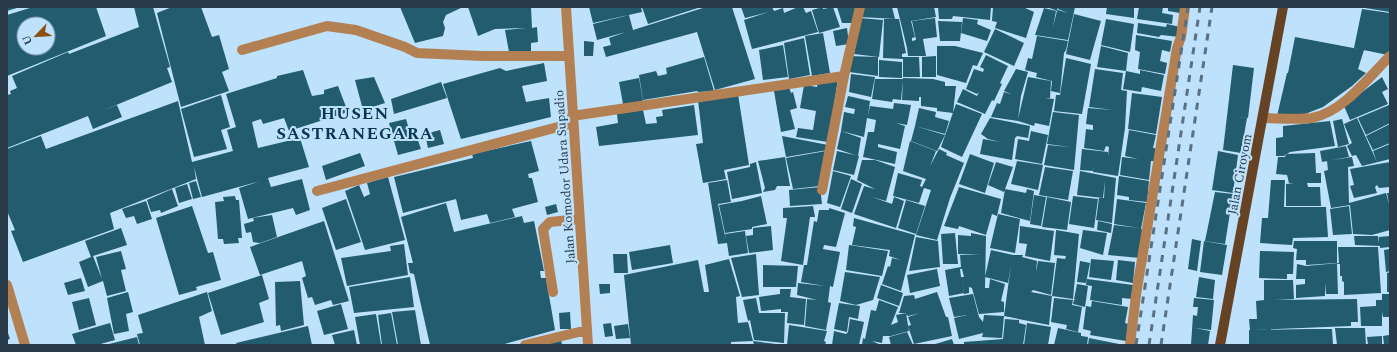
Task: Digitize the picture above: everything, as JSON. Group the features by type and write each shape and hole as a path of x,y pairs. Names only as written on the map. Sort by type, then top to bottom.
{"main road":[{"name":"Jalan Ciroyom","path":"1220,345 1283,7"}],"street":[{"name":"Jalan Komodor Udara Supadio","path":"566,7 588,345"},
{"path":"822,190 844,76 860,7"},
{"path":"1130,345 1159,154 1177,48 1181,37 1185,7"},
{"path":"242,50 327,26 356,30 405,47 417,53 483,56 569,56"},
{"path":"1263,118 1311,118 1329,112 1342,104 1390,56"},
{"path":"317,191 573,120 844,76"},
{"path":"553,292 543,229 550,222 579,219"},
{"path":"7,285 25,345"},
{"path":"525,345 587,330"}],"building":[{"path":"7,7 20,7 7,11"},
{"path":"33,7 96,7 106,36 7,76 7,15"},
{"path":"134,7 153,7 170,67 167,68 172,82 104,110 117,105 122,117 93,129 88,116 7,148 7,95 11,94 10,91 17,88 12,76 68,52 69,54 139,27"},
{"path":"172,7 201,7 212,37 219,35 229,69 222,72 229,91 181,107 157,13"},
{"path":"400,7 463,7 446,15 443,22 445,28 443,36 415,43"},
{"path":"468,7 531,7 532,28 537,27 538,42 531,43 531,51 509,52 505,30 526,28 495,29 478,36"},
{"path":"589,7 641,7 642,12 593,23"},
{"path":"642,7 701,7 648,24"},
{"path":"706,7 732,7 755,79 715,90 697,32 606,57 603,47 611,45 609,38 626,32 597,40 593,24 629,15 633,30"},
{"path":"741,7 772,7 774,11 783,8 784,13 798,7 803,7 806,13 811,11 818,32 752,49 744,20 769,12 745,18"},
{"path":"823,7 823,9 833,7 840,27 819,33 812,10"},
{"path":"837,7 858,7 855,23 842,23"},
{"path":"863,7 892,7 895,19 861,17"},
{"path":"897,7 934,7 936,17 911,21 915,37 912,38 912,41 916,40 912,21 935,18 937,37 923,39 926,56 908,56"},
{"path":"938,7 991,7 990,20 953,16 952,19 939,19"},
{"path":"993,7 1023,7 1034,12 1026,38 995,28 997,22 992,21"},
{"path":"1047,7 1058,7 1057,11"},
{"path":"1059,7 1075,7 1068,40 1035,35 1044,8 1056,11 1053,27 1058,10 1068,13 1058,9"},
{"path":"1107,7 1134,7 1134,18 1106,14"},
{"path":"1139,7 1163,7 1162,13 1173,15 1172,24 1137,19"},
{"path":"1168,7 1180,7 1180,13 1168,11"},
{"path":"1390,7 1390,12 1365,8"},
{"path":"1362,9 1390,13 1390,50 1388,55 1354,48"},
{"path":"1074,14 1101,21 1090,60 1066,54"},
{"path":"860,18 883,20 879,57 854,54"},
{"path":"963,18 978,20 977,24 991,30 987,41 961,33"},
{"path":"884,19 899,19 906,53 902,54 902,57 919,57 920,77 903,77 903,59 883,58"},
{"path":"1106,19 1134,24 1130,52 1101,45"},
{"path":"938,21 962,22 960,41 940,41"},
{"path":"1138,23 1166,27 1167,24 1180,27 1180,37 1161,35 1159,37 1137,33"},
{"path":"847,28 849,44 836,46 833,31"},
{"path":"995,29 1024,43 1014,66 984,52"},
{"path":"823,33 830,73 812,76 805,36"},
{"path":"1136,35 1172,41 1170,52 1162,50 1160,61 1167,63 1165,74 1138,69 1140,52 1135,50"},
{"path":"1037,36 1068,41 1064,53 1060,93 1051,91 1052,81 1036,77 1037,73 1025,70 1028,58 1032,59"},
{"path":"1295,37 1364,50 1358,69 1366,73 1352,86 1323,107 1305,114 1277,116 1288,73"},
{"path":"804,38 810,75 789,79 784,43"},
{"path":"584,41 594,42 593,56 584,56"},
{"path":"783,45 788,77 763,80 759,50"},
{"path":"937,46 955,46 983,53 977,66 973,65 966,83 937,75"},
{"path":"1101,46 1128,53 1126,71 1097,67"},
{"path":"986,55 1008,66 1000,83 987,77 1002,84 994,101 992,100 985,114 957,102 963,89 977,96 979,92 977,94 966,89 974,69 983,72 984,69 980,67"},
{"path":"849,56 878,57 878,76 849,72"},
{"path":"936,56 936,77 922,77 922,57"},
{"path":"704,57 714,91 697,91 643,100 639,75 656,71 658,76 667,74 666,68"},
{"path":"1066,58 1091,64 1082,114 1054,111 1056,95 1060,95"},
{"path":"879,60 902,62 902,78 879,77"},
{"path":"544,63 547,81 522,86 526,102 549,98 551,117 461,139 443,84 500,68 506,71"},
{"path":"1233,65 1254,68 1248,118 1232,116 1247,118 1241,153 1223,150"},
{"path":"1016,69 1028,72 1021,96 1018,119 1028,77 1051,81 1050,98 1045,98 1054,99 1049,126 1035,123 1034,126 1018,121 991,117 997,103 1000,104 1004,92 1011,94 1004,91"},
{"path":"1095,69 1123,73 1121,90 1127,91 1125,128 1118,176 1093,172 1094,165 1093,171 1080,170 1082,149 1108,152 1108,156 1109,147 1106,146 1104,151 1084,148 1086,129 1093,130 1093,125 1086,124 1088,108 1113,110 1089,107"},
{"path":"303,70 312,96 324,94 324,90 338,86 348,112 289,131 284,118 263,124 261,119 252,122 258,148 300,138 309,167 268,178 271,187 302,179 310,210 296,215 293,208 248,219 239,188 261,181 202,197 194,167 196,179 110,213 114,229 23,262 11,231 15,230 7,211 7,149 41,136 46,149 178,101 192,162 233,151 227,130 236,127 226,94 277,78 277,76"},
{"path":"1140,70 1164,75 1161,91 1142,87 1141,92 1123,89 1126,71 1140,74"},
{"path":"851,74 875,77 871,97 849,92"},
{"path":"374,77 385,103 363,110 355,80"},
{"path":"1382,77 1388,89 1382,92 1388,104 1350,120 1344,106"},
{"path":"639,78 643,101 623,104 619,82"},
{"path":"903,78 933,79 945,82 945,86 956,86 953,113 937,111 937,108 921,106 921,97 919,97 919,101 902,100"},
{"path":"838,79 828,142 796,137 798,128 813,130 816,111 800,108 804,85 817,87 818,81"},
{"path":"875,79 903,79 901,100 893,99 892,102 872,99"},
{"path":"441,82 447,98 394,114 391,99"},
{"path":"789,87 791,93 793,92 797,108 790,110 795,129 781,132 774,91"},
{"path":"1132,93 1162,97 1156,134 1128,129"},
{"path":"738,94 749,165 724,170 726,179 703,183 696,144 703,143 698,100"},
{"path":"221,95 230,127 221,130 227,149 194,157 181,109"},
{"path":"848,96 870,101 868,116 870,106 893,109 894,103 911,105 907,125 896,123 905,126 900,149 878,144 878,147 897,152 895,164 863,157 868,132 874,132 876,120 867,118 864,137 841,131 844,112 854,114 855,109 845,107"},
{"path":"956,104 982,114 962,157 941,147"},
{"path":"694,105 698,135 599,146 596,127 618,123 617,114 643,110 646,124 657,123 656,117 663,116 662,110"},
{"path":"1389,105 1390,123 1366,135 1358,118"},
{"path":"919,108 936,112 935,117 949,121 945,134 915,126"},
{"path":"1053,112 1079,115 1074,170 1044,165 1048,145 1070,147 1047,144"},
{"path":"990,118 1030,126 1028,138 1017,136 1015,138 1012,160 980,154 983,139 1000,142 988,139 981,134"},
{"path":"1357,118 1377,162 1373,151 1390,144 1390,159 1362,166 1356,155 1352,156 1347,146 1352,143 1344,124"},
{"path":"406,119 411,136 416,135 421,149 398,155 389,123"},
{"path":"1342,119 1349,144 1338,147 1333,121"},
{"path":"1330,121 1335,146 1290,152 1284,156 1276,156 1276,138 1283,137 1283,126"},
{"path":"1390,124 1390,143 1373,150 1366,136"},
{"path":"915,126 945,135 937,151 911,141"},
{"path":"440,130 444,144 428,148 425,134"},
{"path":"1129,130 1156,135 1153,148 1155,148 1155,161 1151,161 1149,180 1120,175 1122,157 1138,159 1125,156"},
{"path":"841,131 861,138 858,156 837,149"},
{"path":"1031,131 1048,135 1042,164 1015,159 1018,139 1029,141"},
{"path":"782,136 828,145 828,150 786,157"},
{"path":"531,141 539,171 528,174 529,178 532,178 538,202 512,209 515,217 490,223 487,214 461,220 456,199 403,213 394,177 473,158 472,154"},
{"path":"910,141 936,151 930,166 939,149 947,153 946,155 964,163 950,198 937,240 916,235 931,190 924,188 919,203 893,196 898,173 922,180 920,186 922,187 926,179 903,171"},
{"path":"1346,146 1349,157 1322,162 1320,151"},
{"path":"826,151 820,186 793,189 786,158"},
{"path":"837,151 859,156 854,175 833,170"},
{"path":"1218,151 1238,155 1233,193 1212,190"},
{"path":"360,153 365,166 326,180 322,166"},
{"path":"1315,153 1316,173 1321,173 1321,183 1307,183 1308,187 1320,187 1321,206 1286,206 1286,184 1294,183 1289,183 1287,175 1276,174 1278,157 1285,157 1286,154"},
{"path":"970,154 994,163 985,193 959,184"},
{"path":"785,157 790,186 777,186 775,190 763,192 765,188 758,161"},
{"path":"1352,157 1354,166 1348,167 1349,203 1386,193 1389,204 1387,193 1390,193 1390,230 1372,235 1353,234 1350,205 1331,208 1324,171 1328,170 1327,161"},
{"path":"862,160 875,160 895,167 886,201 872,197 892,204 894,197 904,201 896,228 854,214 864,186 875,189 857,180"},
{"path":"1017,161 1043,165 1038,190 1011,184"},
{"path":"756,162 762,193 732,199 727,172 750,167 750,164"},
{"path":"996,162 1013,167 1004,192 988,185"},
{"path":"1390,162 1390,187 1379,188 1377,185 1375,187 1377,193 1354,198 1350,186 1354,185 1350,169"},
{"path":"1045,167 1073,171 1068,200 1039,195"},
{"path":"833,171 851,176 840,207 827,203"},
{"path":"1080,171 1116,178 1112,223 1096,220 1099,198 1103,198 1077,195"},
{"path":"1119,176 1149,181 1147,202 1129,200 1129,197 1117,195"},
{"path":"388,177 405,240 365,250 345,191 359,185 364,197 370,194 367,183"},
{"path":"851,179 862,184 852,213 841,209"},
{"path":"727,180 731,202 718,204 726,240 725,234 745,231 748,253 729,256 727,243 718,244 708,183"},
{"path":"1271,180 1285,180 1284,207 1326,207 1328,237 1293,238 1292,245 1260,243 1262,218 1268,218"},
{"path":"196,181 201,197 193,199 189,183"},
{"path":"187,184 192,199 179,203 175,188"},
{"path":"820,187 822,204 790,206 789,190"},
{"path":"959,187 1001,199 997,216 992,214 986,235 959,226 958,229 944,226"},
{"path":"172,189 178,206 161,213 160,210 151,212 147,200"},
{"path":"1005,189 1026,193 1027,189 1034,191 1030,221 1001,213"},
{"path":"1215,192 1233,194 1225,244 1205,241"},
{"path":"1034,195 1046,197 1041,226 1030,224"},
{"path":"235,196 236,200 239,200 242,238 238,238 239,243 224,244 223,239 218,239 215,202 224,201 223,197"},
{"path":"761,196 767,224 752,227 752,229 725,233 719,205"},
{"path":"1073,196 1098,199 1094,228 1069,224"},
{"path":"1047,197 1071,202 1067,230 1042,227"},
{"path":"346,199 361,242 336,250 322,208"},
{"path":"1117,199 1146,203 1141,229 1145,230 1140,258 1108,255 1114,225 1139,228 1114,224"},
{"path":"906,200 925,206 916,234 898,228"},
{"path":"146,201 152,219 137,224 134,216 126,218 122,209"},
{"path":"446,203 454,232 522,216 524,223 534,221 544,271 540,271 541,278 546,278 555,330 501,345 430,345 414,274 410,273 408,263 413,263 401,217"},
{"path":"556,204 558,212 547,215 545,207"},
{"path":"192,206 208,253 213,252 221,280 196,287 197,290 179,295 156,218"},
{"path":"813,206 815,217 810,217 803,265 781,261 787,218 783,218 783,208"},
{"path":"1349,206 1352,234 1333,235 1330,209"},
{"path":"829,208 845,213 836,247 824,245 823,249 840,252 833,287 830,286 828,302 831,303 826,330 805,326 807,299 817,300 797,295 798,283 825,286 801,282 804,265 807,265 814,221 817,222 819,210 829,210"},
{"path":"998,214 1020,219 1015,253 990,248"},
{"path":"272,215 277,237 260,243 253,242 251,232 246,233 244,224 254,221 253,218"},
{"path":"854,218 915,235 901,291 882,284 888,266 890,267 892,258 901,260 889,256 890,250 852,245 856,227 853,226"},
{"path":"324,221 349,301 333,305 331,300 315,305 312,297 308,298 302,278 306,276 302,261 260,275 250,247"},
{"path":"1098,221 1112,224 1111,233 1097,230"},
{"path":"771,226 773,250 749,253 746,236 753,235 753,228"},
{"path":"1020,226 1054,231 1050,261 1025,256 1027,244 1019,243"},
{"path":"121,228 127,245 93,256 102,279 96,257 121,251 126,269 121,270 126,291 107,296 103,281 88,287 79,262 91,257 85,241"},
{"path":"1056,230 1079,234 1073,299 1052,296 1057,258 1065,259 1066,256 1054,255"},
{"path":"1083,230 1107,233 1103,255 1080,248"},
{"path":"955,233 958,264 943,264 941,234"},
{"path":"971,233 986,236 985,288 989,288 990,279 1005,284 1001,301 1004,302 1004,312 979,314 972,288 969,287 969,293 949,296 945,270 961,267 960,255 981,255 958,254 958,235 971,236","holes":["960,269 962,269 964,277 961,277"]},
{"path":"1354,236 1378,236 1379,243 1379,237 1390,236 1390,247 1380,248 1380,246 1355,245"},
{"path":"916,237 938,241 940,267 909,271"},
{"path":"1192,239 1201,241 1197,271 1188,269"},
{"path":"1204,241 1227,245 1222,275 1200,272"},
{"path":"1294,241 1337,241 1337,263 1306,265 1306,260 1296,260 1297,249 1293,248"},
{"path":"404,244 408,275 347,286 341,258 391,251 390,246"},
{"path":"670,245 673,263 632,270 629,252"},
{"path":"849,245 888,251 882,276 846,270"},
{"path":"1338,247 1378,247 1381,293 1344,295 1344,282 1342,281 1342,276 1340,276 1340,264 1337,264 1338,294 1326,294 1325,283 1325,296 1296,298 1296,285 1305,284 1305,279 1296,279 1297,264 1306,266 1339,263"},
{"path":"1390,249 1390,271 1386,272 1384,250"},
{"path":"991,250 1013,255 1023,255 1022,257 1037,261 1036,272 1038,261 1055,263 1051,295 1033,290 1031,292 1052,296 1049,325 1004,316 1011,265 1008,283 985,277"},
{"path":"1260,251 1294,252 1293,274 1287,274 1287,279 1259,278"},
{"path":"613,254 627,254 628,273 614,273"},
{"path":"756,254 759,295 742,297 731,258"},
{"path":"729,259 740,296 736,297 738,323 748,322 753,341 731,342 731,345 631,345 624,275 698,260 704,292 709,292 705,265"},
{"path":"1091,259 1114,261 1111,280 1089,277"},
{"path":"1118,260 1135,262 1133,283 1116,280"},
{"path":"1080,261 1090,263 1086,283 1077,282"},
{"path":"763,265 798,266 796,287 763,287"},
{"path":"937,269 940,286 910,293 907,275"},
{"path":"845,272 880,277 873,300 856,305 840,301"},
{"path":"1390,272 1390,292 1387,292 1387,273"},
{"path":"262,275 269,299 259,303 264,322 221,335 208,293"},
{"path":"410,277 414,307 354,313 349,287"},
{"path":"1199,277 1215,280 1213,299 1196,297"},
{"path":"81,278 85,291 68,295 64,283"},
{"path":"1087,279 1133,285 1132,299 1122,298 1122,305 1090,300 1092,286 1086,285"},
{"path":"1264,280 1293,280 1294,299 1275,300 1357,299 1358,322 1351,322 1351,326 1250,330 1249,319 1257,319 1256,301 1264,300"},
{"path":"300,281 304,325 281,331 280,325 276,326 275,282"},
{"path":"599,284 610,284 610,293 600,294"},
{"path":"1077,284 1088,286 1085,307 1073,304 1074,300 1076,300 1074,299"},
{"path":"881,285 903,293 899,306 877,298"},
{"path":"780,289 791,289 789,304 790,297 806,299 804,325 787,323 788,312 781,312 781,309 761,311 759,297 780,294"},
{"path":"128,292 133,312 126,314 129,331 114,334 107,298"},
{"path":"207,292 212,311 199,317 205,345 140,345 137,334 143,333 138,315"},
{"path":"937,292 946,317 948,317 952,336 914,344 908,326 911,325 908,317 920,313 908,316 905,313 899,313 904,296 914,295 915,299"},
{"path":"973,294 979,317 983,322 984,315 1004,316 1002,338 982,337 983,333 959,339 954,318 967,315 954,317 949,298"},
{"path":"1382,294 1390,294 1390,317 1383,317 1382,312 1382,326 1361,326 1360,307 1376,306 1376,300 1382,300"},
{"path":"89,298 96,325 79,330 72,302"},
{"path":"756,298 759,313 785,313 784,343 754,340 750,320 748,321 743,300"},
{"path":"1054,298 1073,300 1072,305 1082,307 1078,332 1066,329 1067,325 1051,322"},
{"path":"1194,298 1214,300 1211,330 1195,328 1210,331 1208,345 1191,345 1193,315 1197,316 1198,307 1193,307"},
{"path":"879,300 898,307 891,325 898,322 896,315 906,313 909,331 891,336 883,336 882,343 872,341 881,345 862,345 863,338 865,339 871,310 876,311"},
{"path":"1092,301 1128,307 1125,323 1128,324 1126,341 1090,335 1091,331 1083,329 1086,306 1091,307"},
{"path":"839,303 860,306 858,319 849,317 847,332 834,329"},
{"path":"341,304 348,329 324,335 317,311"},
{"path":"415,310 421,345 398,345 392,312"},
{"path":"570,312 571,329 560,329 559,313"},
{"path":"391,313 397,345 382,345 378,315"},
{"path":"376,314 381,344 360,345 355,317"},
{"path":"850,319 864,322 859,345 832,345 834,331 846,334 848,332"},
{"path":"1005,319 1019,320 1019,323 1026,325 1023,345 964,345 964,342 1003,339"},
{"path":"110,323 115,340 97,345 76,345 72,334"},
{"path":"611,323 613,336 605,337 603,324"},
{"path":"1027,323 1051,327 1048,345 1024,345"},
{"path":"628,324 630,338 616,339 614,326"},
{"path":"789,325 827,331 824,341 826,342 825,345 787,345"},
{"path":"308,326 312,345 237,345 236,343"},
{"path":"1058,328 1081,333 1081,336 1088,337 1087,345 1054,345"},
{"path":"1335,328 1365,328 1366,345 1337,345"},
{"path":"1332,329 1333,345 1249,345 1249,330"},
{"path":"7,330 10,339 7,340"},
{"path":"354,330 357,345 335,345 332,335"},
{"path":"907,332 913,345 891,345 889,337"},
{"path":"1389,335 1390,345 1384,345 1383,336"},
{"path":"1382,336 1382,345 1368,345 1367,337"},
{"path":"137,337 139,345 109,345 109,344"},
{"path":"1089,338 1119,344 1088,345"},
{"path":"561,339 562,345 535,345"},
{"path":"952,339 954,345 932,345"},
{"path":"753,341 776,344 776,345 754,345"}],"railway":[{"path":"1136,345 1188,7"},
{"path":"1149,345 1200,7"},
{"path":"1161,345 1212,7"}],"district":[{"name":"HUSEN SASTRANEGARA","path":"355,123"}]}
